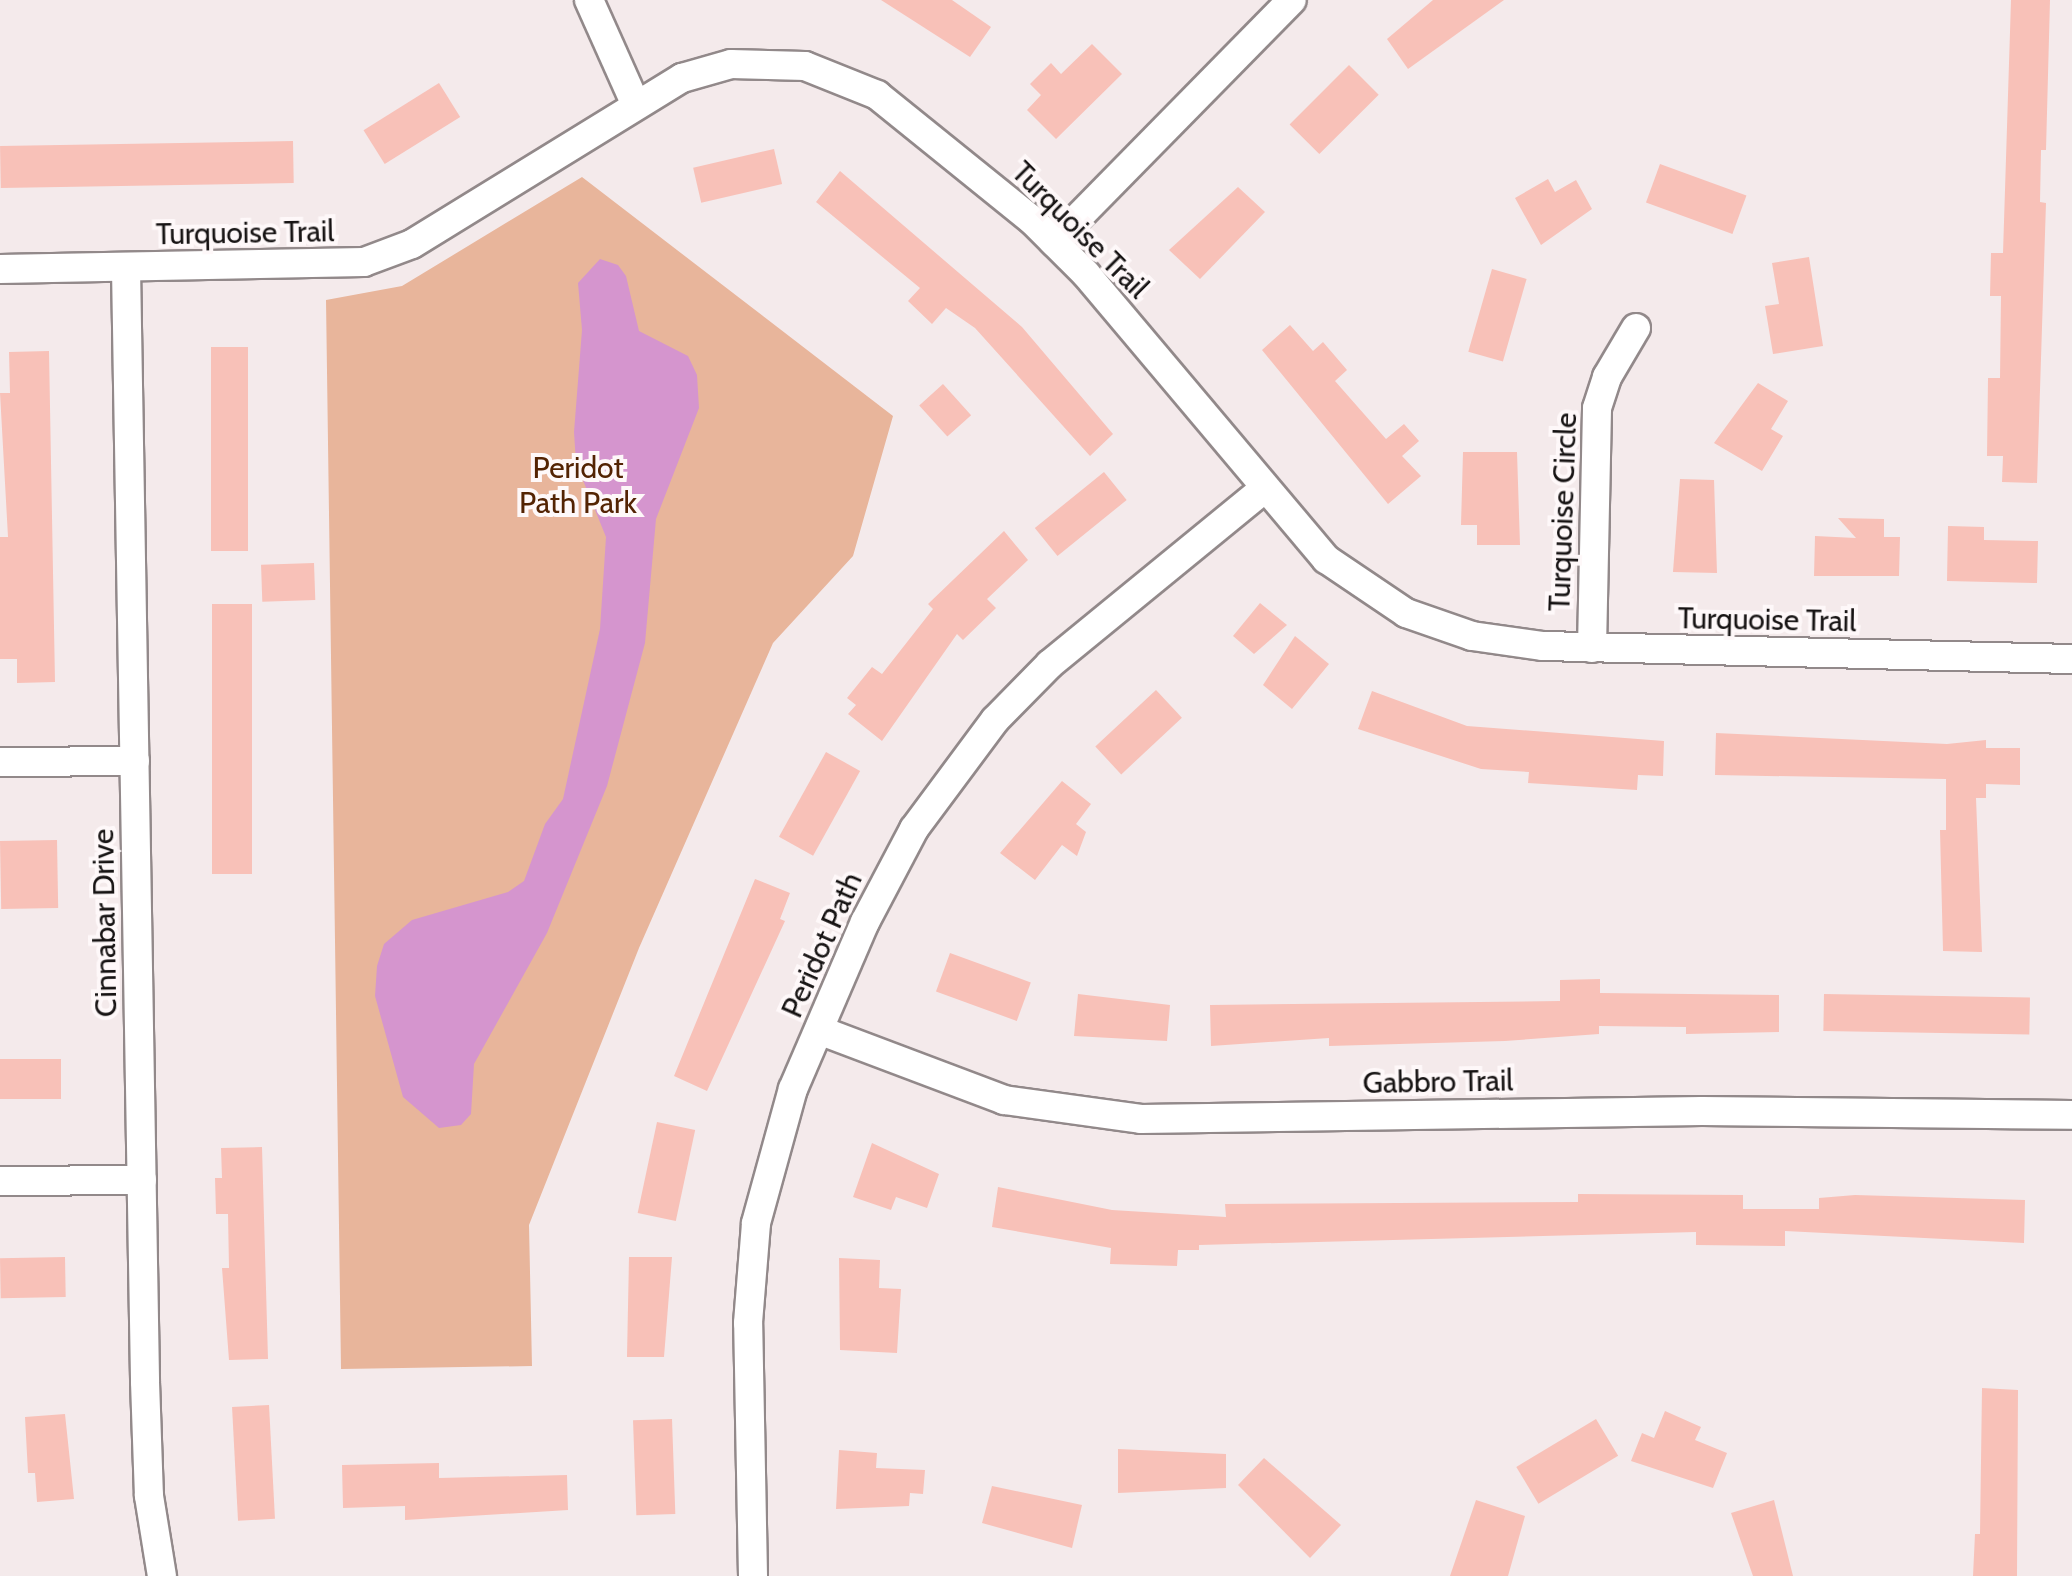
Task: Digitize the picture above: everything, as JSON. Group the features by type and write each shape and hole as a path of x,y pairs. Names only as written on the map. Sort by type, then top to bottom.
{"street":[{"path":"588,0 635,104"},
{"path":"1054,242 1292,0"},
{"name":"Turquoise Trail","path":"0,269 318,266 386,256 682,78 730,64 784,63 828,72 905,115 1054,242 1326,559 1406,612 1490,639 1592,648 2072,659"},
{"name":"Cinnabar Drive","path":"126,268 148,1496 162,1576"},
{"name":"Turquoise Circle","path":"1592,648 1597,408 1606,377 1636,328"},
{"name":"Peridot Path","path":"753,1576 748,1323 754,1240 778,1132 819,1030 900,852 982,735 1050,664 1264,488"},
{"path":"0,762 135,761"},
{"name":"Gabbro Trail","path":"819,1030 1004,1100 1140,1119 1683,1112 2072,1115"},
{"path":"0,1182 142,1180"}],"green space":[{"name":"Peridot Path Park","path":"582,177 893,416 853,556 773,643 639,948 529,1225 532,1366 341,1369 326,300 402,286"}],"shaded area":[{"path":"600,259 618,265 626,276 639,331 688,356 697,375 699,408 656,519 645,643 607,786 547,933 474,1064 471,1114 461,1125 439,1128 403,1097 375,996 377,966 384,944 412,920 508,892 524,881 545,824 563,799 600,629 606,537 576,463 574,432 582,330 578,283"}],"building":[{"path":"881,0 952,0 991,27 970,57"},
{"path":"1433,0 1504,0 1408,69 1387,39"},
{"path":"2011,0 2050,0 2046,150 2041,150 2040,202 2046,203 2037,483 2002,482 2003,456 1987,456 1988,378 2000,378 2001,296 1990,296 1991,253 2003,253"},
{"path":"1092,44 1122,74 1056,139 1027,110 1041,95 1030,84 1051,63 1061,74"},
{"path":"1349,65 1379,95 1319,154 1290,124"},
{"path":"439,83 460,117 385,164 364,130"},
{"path":"293,141 294,183 1,188 0,146"},
{"path":"774,149 782,184 701,203 693,168"},
{"path":"1660,164 1746,195 1732,234 1646,203"},
{"path":"840,171 1022,327 1113,434 1090,456 975,328 946,308 932,324 908,301 920,288 816,202"},
{"path":"1548,179 1555,192 1576,180 1592,209 1541,245 1515,198"},
{"path":"1238,187 1265,212 1200,279 1169,250"},
{"path":"1809,257 1823,346 1773,354 1765,306 1779,304 1772,263"},
{"path":"1492,269 1527,279 1503,362 1468,352"},
{"path":"1290,325 1313,351 1323,342 1347,370 1335,381 1386,439 1404,424 1419,441 1402,456 1421,476 1388,504 1262,350"},
{"path":"211,347 248,347 248,551 211,551"},
{"path":"49,351 55,682 17,683 17,659 0,659 0,537 8,537 0,393 10,393 9,352"},
{"path":"1758,383 1788,401 1771,429 1783,436 1762,471 1714,443"},
{"path":"943,384 971,415 947,437 919,405"},
{"path":"1463,452 1517,452 1520,545 1477,545 1477,525 1461,525"},
{"path":"1104,472 1127,500 1057,556 1035,528"},
{"path":"1680,479 1714,480 1717,573 1673,572"},
{"path":"1838,518 1884,519 1884,537 1900,537 1899,576 1814,576 1815,536 1856,538"},
{"path":"1948,526 1984,527 1984,540 2038,541 2037,583 1947,581"},
{"path":"1004,531 1028,560 987,599 996,608 963,640 957,634 882,741 848,714 856,705 847,698 872,667 882,674 933,609 928,604"},
{"path":"314,563 315,600 262,602 261,565"},
{"path":"1260,603 1287,625 1254,654 1233,636"},
{"path":"212,604 252,604 252,874 212,874"},
{"path":"1295,636 1329,664 1292,709 1263,685"},
{"path":"1156,690 1182,718 1121,774 1095,747"},
{"path":"1372,691 1467,726 1664,741 1663,776 1638,775 1637,790 1528,783 1529,772 1481,769 1358,729"},
{"path":"1716,733 1947,744 1986,740 1986,748 2020,748 2020,785 1986,784 1986,798 1976,798 1982,952 1943,951 1940,830 1946,830 1946,779 1715,775"},
{"path":"826,752 860,771 813,856 779,837"},
{"path":"1062,781 1091,804 1076,824 1086,832 1077,856 1062,845 1035,880 1000,853"},
{"path":"57,840 58,908 1,909 0,841"},
{"path":"755,879 790,893 780,919 785,921 707,1091 674,1076"},
{"path":"950,953 1031,982 1017,1021 936,992"},
{"path":"1600,979 1600,993 1779,995 1779,1032 1686,1034 1686,1027 1599,1026 1599,1034 1505,1041 1329,1046 1329,1038 1211,1046 1210,1005 1560,1001 1560,980"},
{"path":"1078,994 1170,1005 1167,1041 1074,1036"},
{"path":"1824,994 2030,998 2029,1035 1823,1031"},
{"path":"0,1059 61,1059 61,1099 0,1099"},
{"path":"657,1122 695,1130 676,1221 638,1213"},
{"path":"872,1143 939,1174 927,1208 896,1197 891,1210 853,1197"},
{"path":"262,1147 268,1359 229,1360 222,1268 229,1268 228,1214 216,1214 215,1178 222,1178 221,1148"},
{"path":"998,1187 1112,1210 1226,1217 1225,1204 1578,1202 1578,1194 1743,1195 1743,1209 1819,1209 1819,1198 1855,1195 2025,1200 2024,1243 1785,1231 1785,1246 1696,1245 1696,1232 1199,1245 1199,1250 1178,1250 1177,1266 1110,1264 1111,1248 992,1227"},
{"path":"65,1257 66,1297 1,1298 0,1258"},
{"path":"629,1257 672,1257 664,1357 627,1357"},
{"path":"839,1258 880,1260 879,1288 901,1289 897,1353 840,1350"},
{"path":"1982,1388 2018,1390 2017,1576 1973,1576 1975,1534 1980,1534"},
{"path":"269,1405 275,1519 238,1521 232,1407"},
{"path":"1665,1411 1701,1427 1695,1440 1727,1453 1713,1488 1631,1461 1642,1433 1654,1438"},
{"path":"65,1414 74,1499 37,1502 35,1473 28,1473 25,1417"},
{"path":"672,1419 675,1514 636,1515 633,1420"},
{"path":"1596,1419 1618,1456 1538,1504 1516,1467"},
{"path":"1118,1449 1226,1454 1226,1488 1118,1493"},
{"path":"839,1450 877,1453 876,1468 925,1470 923,1494 910,1493 909,1506 836,1509"},
{"path":"1264,1458 1341,1525 1310,1558 1238,1485"},
{"path":"439,1463 439,1478 567,1475 568,1510 405,1520 405,1506 343,1508 342,1465"},
{"path":"992,1486 1082,1505 1072,1548 982,1523"},
{"path":"1476,1500 1525,1516 1508,1576 1450,1576"},
{"path":"1774,1500 1793,1576 1753,1576 1731,1513"}]}
